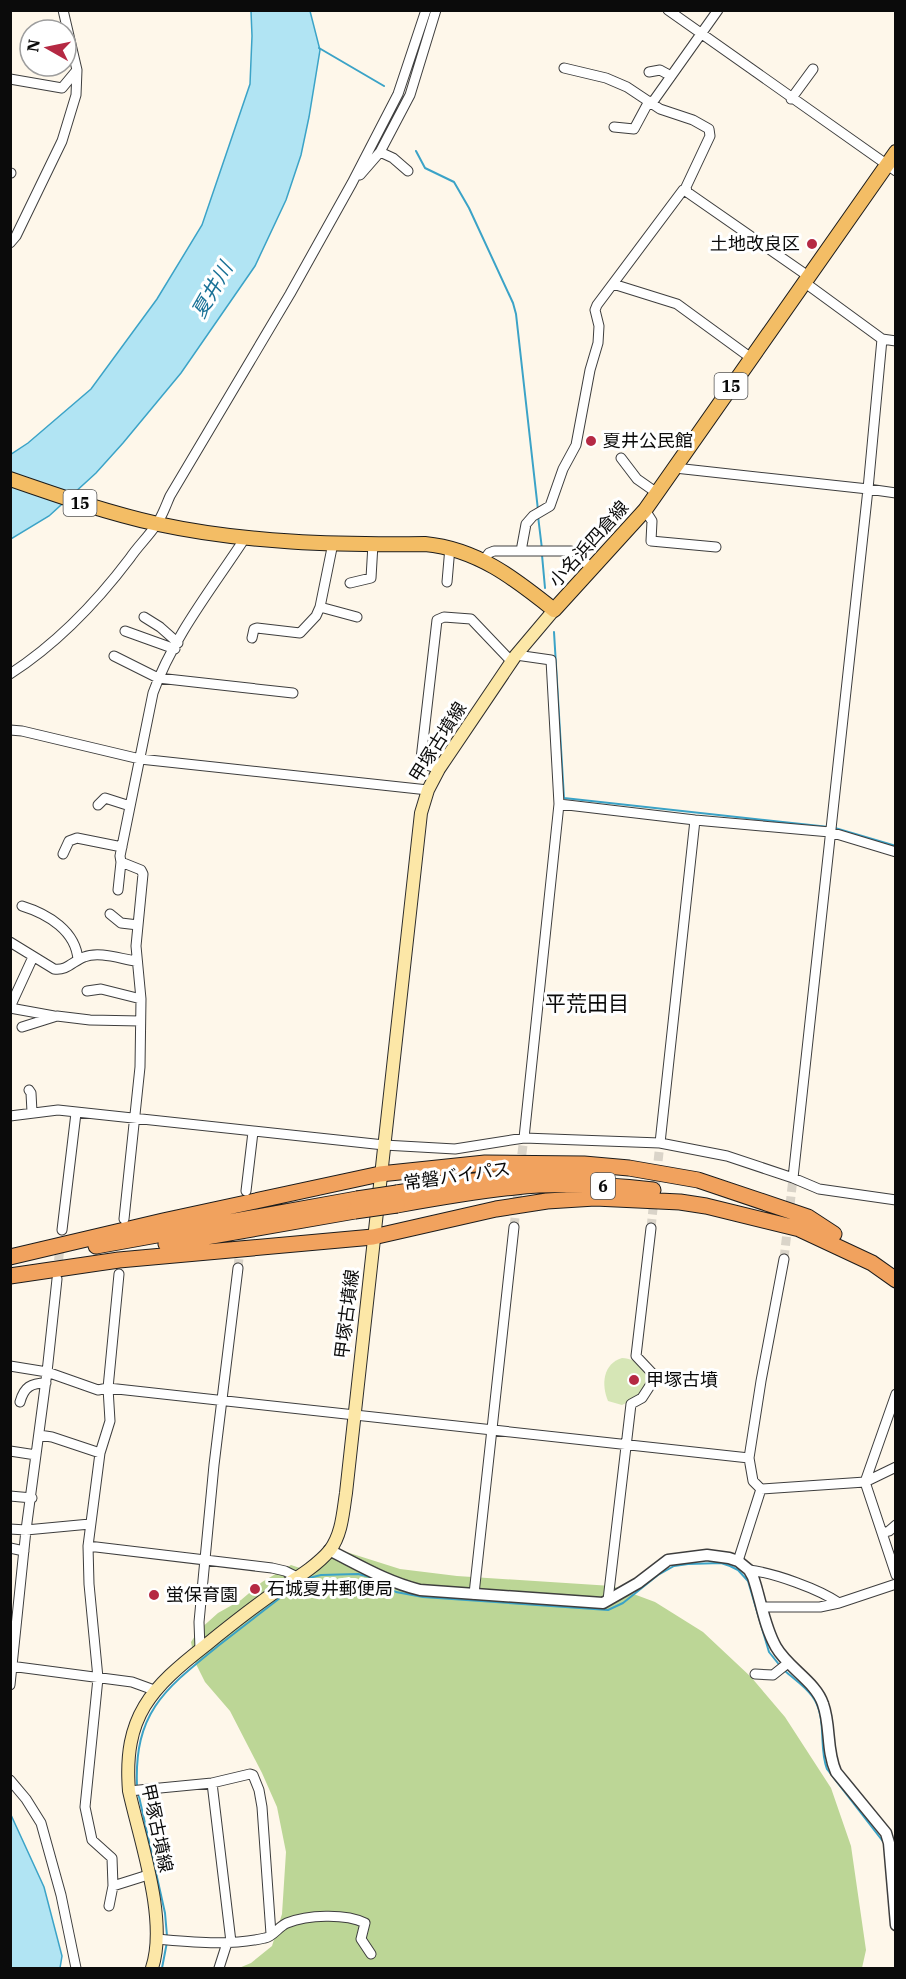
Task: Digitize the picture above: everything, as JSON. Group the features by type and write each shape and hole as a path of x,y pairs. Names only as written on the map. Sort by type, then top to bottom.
{"highway":[{"path":"10,1259 163,1221 380,1174 439,1166 508,1162 629,1168 712,1183 808,1217 834,1234"},
{"name":"常磐バイパス","path":"397,1199 464,1182 516,1176 580,1173 622,1177 695,1188 779,1211 834,1234 896,1268"},
{"name":"常磐バイパス","path":"10,1259 397,1199 516,1186 579,1184 690,1195 772,1218 804,1230 872,1263 896,1280"},
{"path":"10,1276 162,1256 373,1237 496,1209 547,1201 595,1198 654,1199 706,1206 804,1230"},
{"name":"常磐バイパス","path":"10,1269 356,1205"}],"main road":[{"name":"小名浜四倉線","path":"10,478 88,506 154,524 245,538 333,543 426,544 450,547 469,553 526,587 554,610 645,510 806,279 891,168 896,152"},
{"name":"甲塚古墳線","path":"152,1968 164,1940 148,1875 135,1790 128,1762 130,1744 137,1720 154,1690 173,1671 248,1611 297,1577 329,1550 339,1531 346,1493 419,825 428,790 439,769 514,658 554,610"}],"street":[{"path":"10,674 55,641 85,613 115,579 154,524 352,183 398,94 426,10"},
{"path":"352,183 380,152 410,95 436,10"},
{"path":"668,10 891,168"},
{"path":"614,127 634,129 650,102 718,10"},
{"path":"521,551 526,524 533,516 550,506 563,469 576,445 590,370 598,343 599,326 595,310 597,305 686,189 710,136 709,129 693,120 660,109 627,87 606,78 564,68"},
{"path":"791,99 813,69"},
{"path":"649,72 660,70 671,76"},
{"path":"10,79 62,88 70,78"},
{"path":"10,243 37,196 62,141 75,95 76,78"},
{"path":"380,152 393,158 408,171"},
{"path":"686,189 882,339 896,341"},
{"path":"613,284 677,304 751,358"},
{"path":"793,1178 868,489 882,339"},
{"path":"621,458 637,479 657,493"},
{"path":"675,468 896,492"},
{"path":"645,510 652,521 651,541 716,547"},
{"path":"118,890 122,847 158,678 245,538"},
{"path":"252,638 254,629 257,628 300,633 316,616 320,607 333,543"},
{"path":"350,583 371,578 373,544"},
{"path":"447,582 450,547"},
{"path":"483,561 494,550 575,552 592,569"},
{"path":"320,607 357,617"},
{"path":"144,617 160,627 176,646"},
{"path":"439,769 421,762 437,620 444,617 471,619 514,658 551,660 560,804 524,1138"},
{"path":"125,631 176,646"},
{"path":"114,656 158,678 293,693"},
{"path":"10,730 140,759 428,790"},
{"path":"98,805 105,798 130,806"},
{"path":"560,804 695,820 831,829 896,852"},
{"path":"660,1143 695,820"},
{"path":"63,854 69,841 77,838 122,847"},
{"path":"121,862 141,870 143,874 136,961 141,999 140,1067 124,1219"},
{"path":"22,906 41,913 66,932 78,950 78,960"},
{"path":"110,914 121,923 138,925"},
{"path":"10,942 54,969 60,970 84,956 96,955 136,961"},
{"path":"33,957 10,1007 90,1020 140,1021"},
{"path":"87,991 101,989 141,999"},
{"path":"22,1027 57,1016"},
{"path":"29,1090 32,1112"},
{"path":"10,1116 48,1110 384,1145 455,1149 524,1138 660,1143 727,1156 793,1178 819,1190 896,1200"},
{"path":"62,1230 76,1113"},
{"path":"246,1191 253,1132"},
{"path":"474,1594 514,1227"},
{"path":"608,1600 631,1404 649,1391 653,1381 652,1373 636,1356 651,1228"},
{"path":"784,1259 749,1458 753,1481 761,1489 865,1482 896,1467"},
{"path":"200,1649 199,1622 214,1465 238,1268"},
{"path":"109,1906 113,1886 112,1858 92,1840 86,1807 98,1678 89,1584 88,1546 100,1453 110,1421 108,1388 119,1274"},
{"path":"10,1685 26,1530 32,1498 57,1279"},
{"path":"10,1366 47,1372 98,1390 108,1388 353,1413 749,1458"},
{"path":"20,1402 25,1388 46,1383"},
{"path":"896,1394 865,1482 896,1575"},
{"path":"39,1435 100,1453"},
{"path":"10,1451 36,1455"},
{"path":"738,1561 761,1489"},
{"path":"10,1496 32,1498"},
{"path":"10,1529 26,1530 90,1524"},
{"path":"882,1533 896,1525"},
{"path":"88,1546 272,1568 297,1577"},
{"path":"10,1548 24,1551"},
{"path":"329,1550 402,1586 420,1590 603,1603 638,1583 668,1560 707,1556 738,1561 749,1570 784,1666 819,1695 824,1704 831,1760 836,1772 886,1833 890,1844 896,1925"},
{"path":"749,1570 828,1595 839,1603"},
{"path":"762,1607 820,1607 896,1584"},
{"path":"12,1666 132,1682 154,1690"},
{"path":"755,1674 769,1676 784,1666"},
{"path":"135,1790 212,1783 250,1774 256,1779 262,1807 271,1934"},
{"path":"10,1780 26,1799 41,1823 61,1895 75,1968"},
{"path":"212,1783 229,1942 219,1968"},
{"path":"113,1886 148,1875"},
{"path":"164,1940 229,1942 268,1938 284,1924 328,1916 365,1923 361,1939 371,1954"}],"green space":[{"path":"622,1358 633,1360 641,1366 651,1383 634,1399 622,1405 608,1401 604,1382 607,1370"},
{"path":"325,1547 400,1569 457,1576 612,1586 655,1602 703,1632 751,1677 785,1717 831,1788 851,1846 866,1950 862,1968 239,1968 251,1963 272,1946 282,1914 286,1852 277,1807 262,1773 230,1711 205,1682 195,1662 191,1642 199,1630 218,1613 291,1565 303,1569"}],"water":[{"name":"夏井川","path":"251,11 310,11 320,50 301,155 286,200 255,266 181,373 96,473 49,516 11,539 10,455 28,443 91,389 157,299 202,225 250,84"},
{"path":"11,1815 44,1887 62,1956 60,1968 11,1968"}],"waterway":[{"path":"319,48 384,86"},
{"path":"416,151 425,168 454,182 469,208 513,303 538,510"},
{"path":"538,516 542,549"},
{"path":"542,555 545,588"},
{"path":"554,632 564,798 829,827"},
{"path":"835,828 896,846"},
{"path":"305,1579 321,1575 358,1574 370,1577 396,1592 423,1597 608,1610 623,1603 658,1575 674,1566 721,1563 738,1570 748,1581 769,1652 781,1667"},
{"path":"137,1786 137,1761 141,1739 156,1704 199,1661 298,1584"},
{"path":"785,1671 806,1689 817,1704 827,1769 885,1844"},
{"path":"138,1792 165,1913 167,1936"},
{"path":"162,1968 167,1942"}],"tunnel":[{"path":"520,1168 524,1138"},
{"path":"651,1228 660,1143"},
{"path":"784,1259 793,1178"},
{"path":"514,1227 519,1182"},
{"path":"238,1268 242,1228"},
{"path":"57,1274 62,1230"}],"place":[{"name":"土地改良区","path":"812,244"},
{"name":"夏井公民館","path":"591,441"},
{"name":"甲塚古墳","path":"634,1380"},
{"name":"石城夏井郵便局","path":"255,1589"},
{"name":"蛍保育園","path":"154,1595"}],"district":[{"name":"平荒田目","path":"587,1004"}]}
